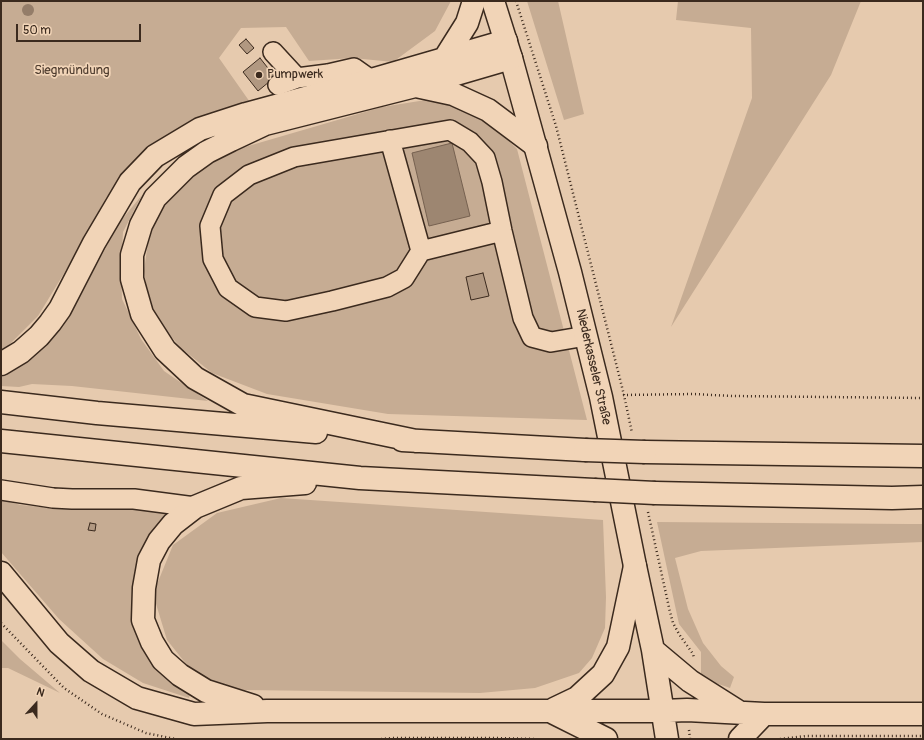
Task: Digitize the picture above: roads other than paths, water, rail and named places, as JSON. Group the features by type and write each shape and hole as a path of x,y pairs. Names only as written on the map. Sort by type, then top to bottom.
{"main road":[{"path":"445,58 468,23 474,1"},
{"name":"Niederkasseler Straße","path":"493,1 509,49 536,146 570,272 601,397 653,650 667,739"},
{"path":"1,364 21,352 39,336 50,323 60,309 94,243 130,182 155,156 200,129 246,114 445,58 509,49"},
{"path":"416,441 242,405 195,378 165,350 142,314 132,279 132,255 141,225 155,198 186,167 207,152 265,124 415,86 509,49"},
{"path":"415,86 453,94 488,110 536,146"},
{"path":"1,402 97,413 416,441 645,452 923,456"},
{"path":"1,441 360,478 655,493 884,498 923,497"},
{"path":"267,711 206,691 180,675 163,660 152,642 143,620 144,588 149,560 159,541 173,524 195,507 241,488 360,478"},
{"path":"549,711 577,698 603,674 618,647 635,566"},
{"path":"1,573 59,643 91,671 137,698 194,714 267,711 687,710 764,714 923,714"},
{"path":"653,650 690,681 740,713"},
{"path":"549,711 606,739"},
{"path":"740,739 764,714"}],"lane":[{"path":"273,52 297,78"},
{"path":"278,85 297,78 328,74 354,68 371,80"},
{"path":"502,231 421,251 404,278 387,287 286,311 255,307 228,288 214,259 210,226 223,195 249,175 294,157 450,130 470,142 485,158 492,182 523,318 532,337 551,342 586,336"},
{"path":"390,140 421,251"},
{"path":"1,490 60,498 134,499 195,507"}],"place":[{"name":"Pumpwerk","path":"259,75"}],"park label":[{"name":"Siegmündung","path":"72,71"}]}
